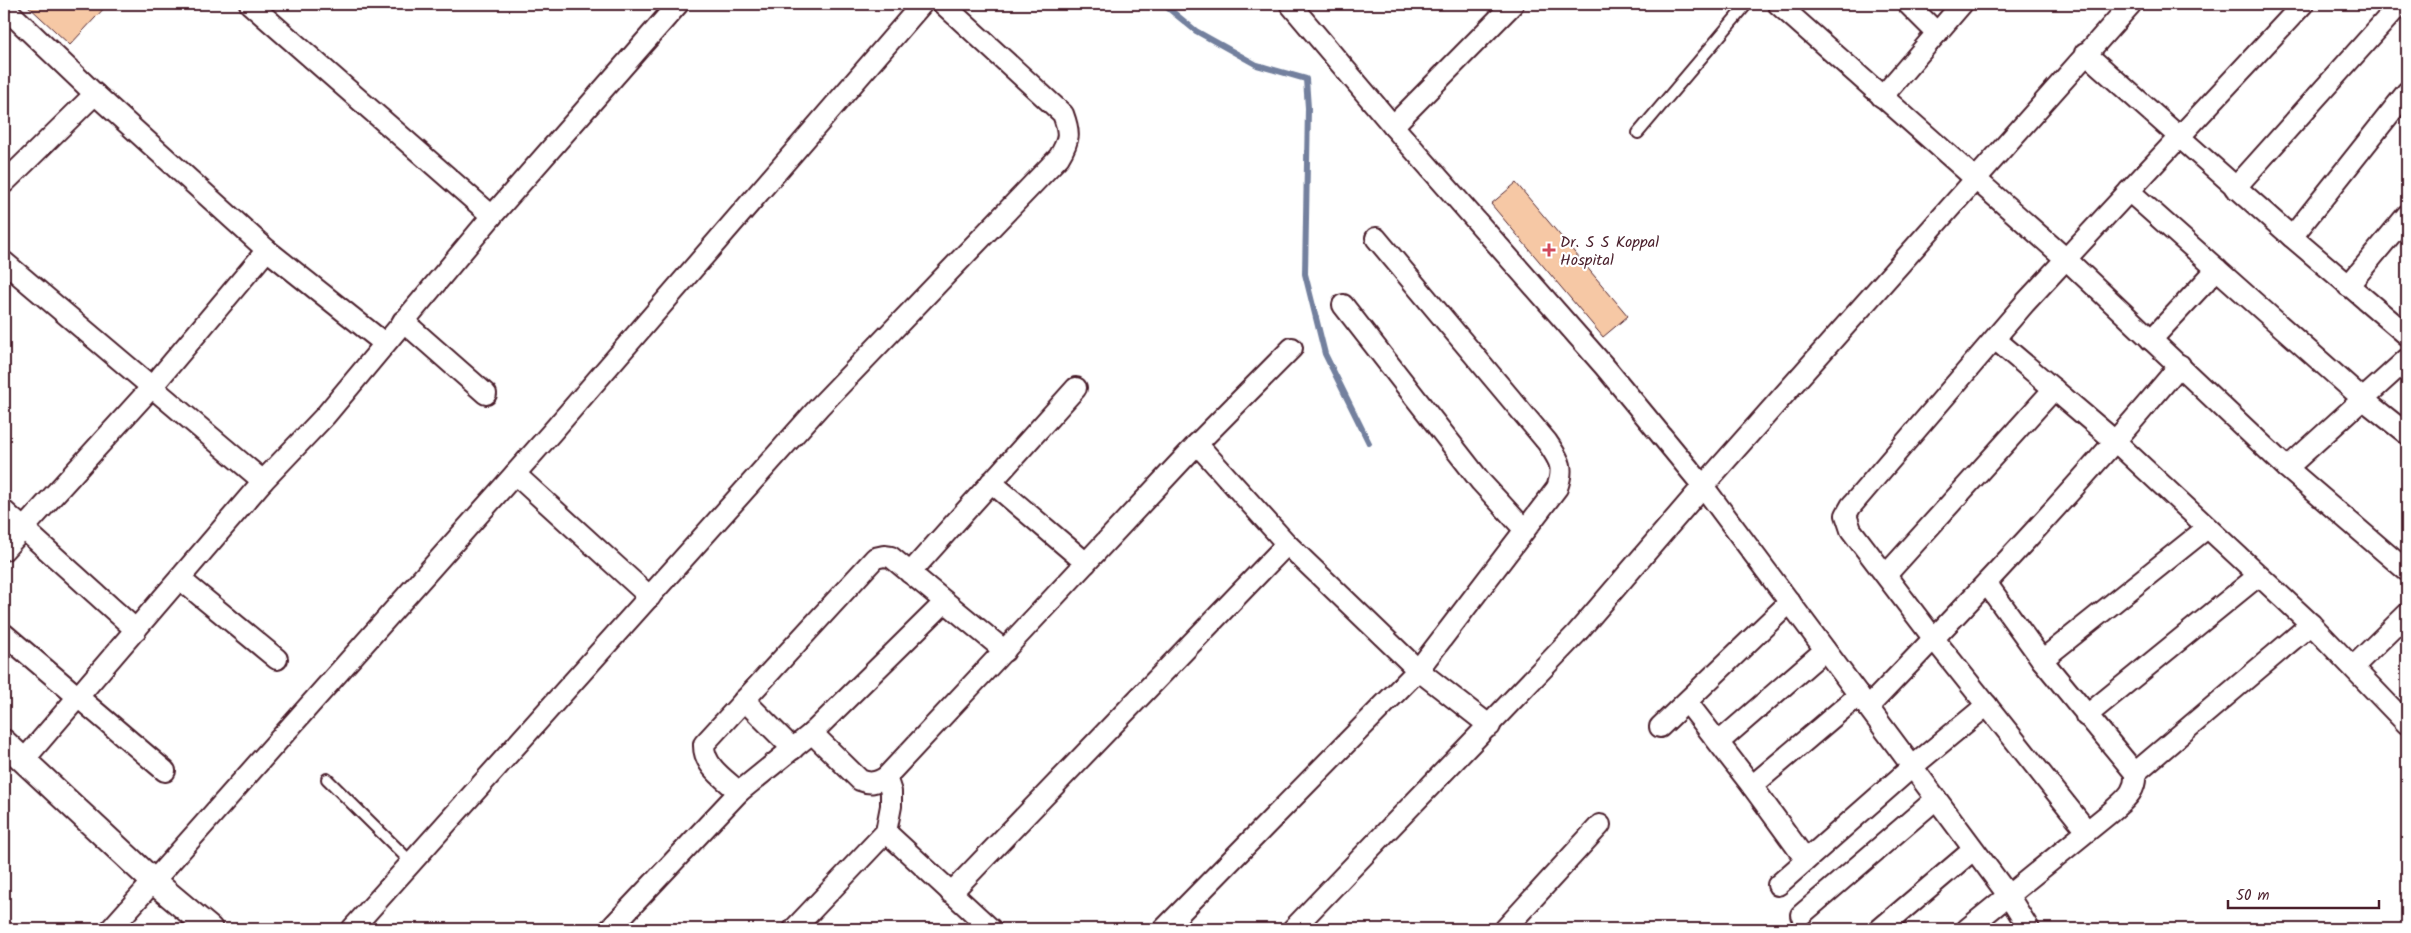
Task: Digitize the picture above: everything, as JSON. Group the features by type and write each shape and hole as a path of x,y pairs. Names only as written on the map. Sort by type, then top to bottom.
{"street":[{"path":"250,4 492,216"},
{"path":"23,761 263,481 325,416 384,343 492,216 678,4"},
{"path":"111,929 515,474 922,4"},
{"path":"352,929 819,407 1059,157 1066,145 1069,131 1063,114 943,4"},
{"path":"1290,4 1393,126 1606,367 1703,486 2008,896 2029,929"},
{"path":"1393,126 1513,4"},
{"path":"1778,4 2066,259 2287,468 2407,571"},
{"path":"1908,4 1937,33"},
{"path":"1882,97 1962,4"},
{"path":"1294,929 1576,634 1703,486 2085,53 2131,4"},
{"path":"2087,831 1934,639 1851,530 1846,515 1851,506 1995,338 2178,136 2303,4"},
{"path":"2236,188 2402,4 2407,6"},
{"path":"4,7 95,94 267,250 384,343"},
{"path":"2085,53 2236,188 2407,335"},
{"path":"2292,237 2407,92"},
{"path":"4,183 95,94"},
{"path":"2128,191 2364,400 2407,434"},
{"path":"2348,286 2407,215"},
{"path":"1164,929 1418,670 1556,488 1562,474 1560,461 1546,442 1376,238"},
{"path":"4,550 151,388 267,250"},
{"path":"4,262 263,481"},
{"path":"2151,340 2216,269"},
{"path":"1343,304 1481,482 1524,529"},
{"path":"403,321 486,394"},
{"path":"1995,338 2116,442 2311,624 2407,724"},
{"path":"812,733 860,780 868,783 877,782 886,777 1005,652 1197,444 1292,348"},
{"path":"2287,468 2407,359"},
{"path":"1752,786 1863,701 1934,639 1987,584 2116,442 2180,365"},
{"path":"910,573 1076,388"},
{"path":"1886,575 2054,389"},
{"path":"1197,444 1288,544 1418,670 1490,726"},
{"path":"515,474 650,597"},
{"path":"992,482 1086,563"},
{"path":"4,511 136,630"},
{"path":"2042,660 2207,528"},
{"path":"951,893 1288,544"},
{"path":"739,792 708,762 704,754 704,744 875,558 891,557 1005,652"},
{"path":"2086,716 2258,576"},
{"path":"180,578 277,659"},
{"path":"1967,929 2132,793 2136,783 2134,773 2042,660 1987,584"},
{"path":"610,929 739,792 812,733 945,602"},
{"path":"1660,727 1790,602"},
{"path":"2353,667 2407,614"},
{"path":"2134,773 2311,624"},
{"path":"4,634 79,696 164,771"},
{"path":"1719,742 1825,650"},
{"path":"744,700 793,749"},
{"path":"1687,702 1806,860"},
{"path":"1778,885 1912,767 1987,705"},
{"path":"4,742 154,882 210,929"},
{"path":"794,929 886,832 891,806 891,792 886,777"},
{"path":"1801,915 1936,799"},
{"path":"1505,929 1600,825"},
{"path":"886,832 991,929"},
{"path":"1880,929 1973,850"}],"lane":[{"path":"1638,133 1747,4"},
{"path":"327,779 412,863"}],"building":[{"path":"26,4 108,4 70,45"},
{"path":"1516,183 1628,316 1603,337 1491,204"}],"waterway":[{"path":"1163,4 1196,31 1257,65 1306,79 1308,108 1305,274 1325,354 1369,443"}],"place":[{"name":"Dr. S S Koppal Hospital","path":"1549,250"}]}
